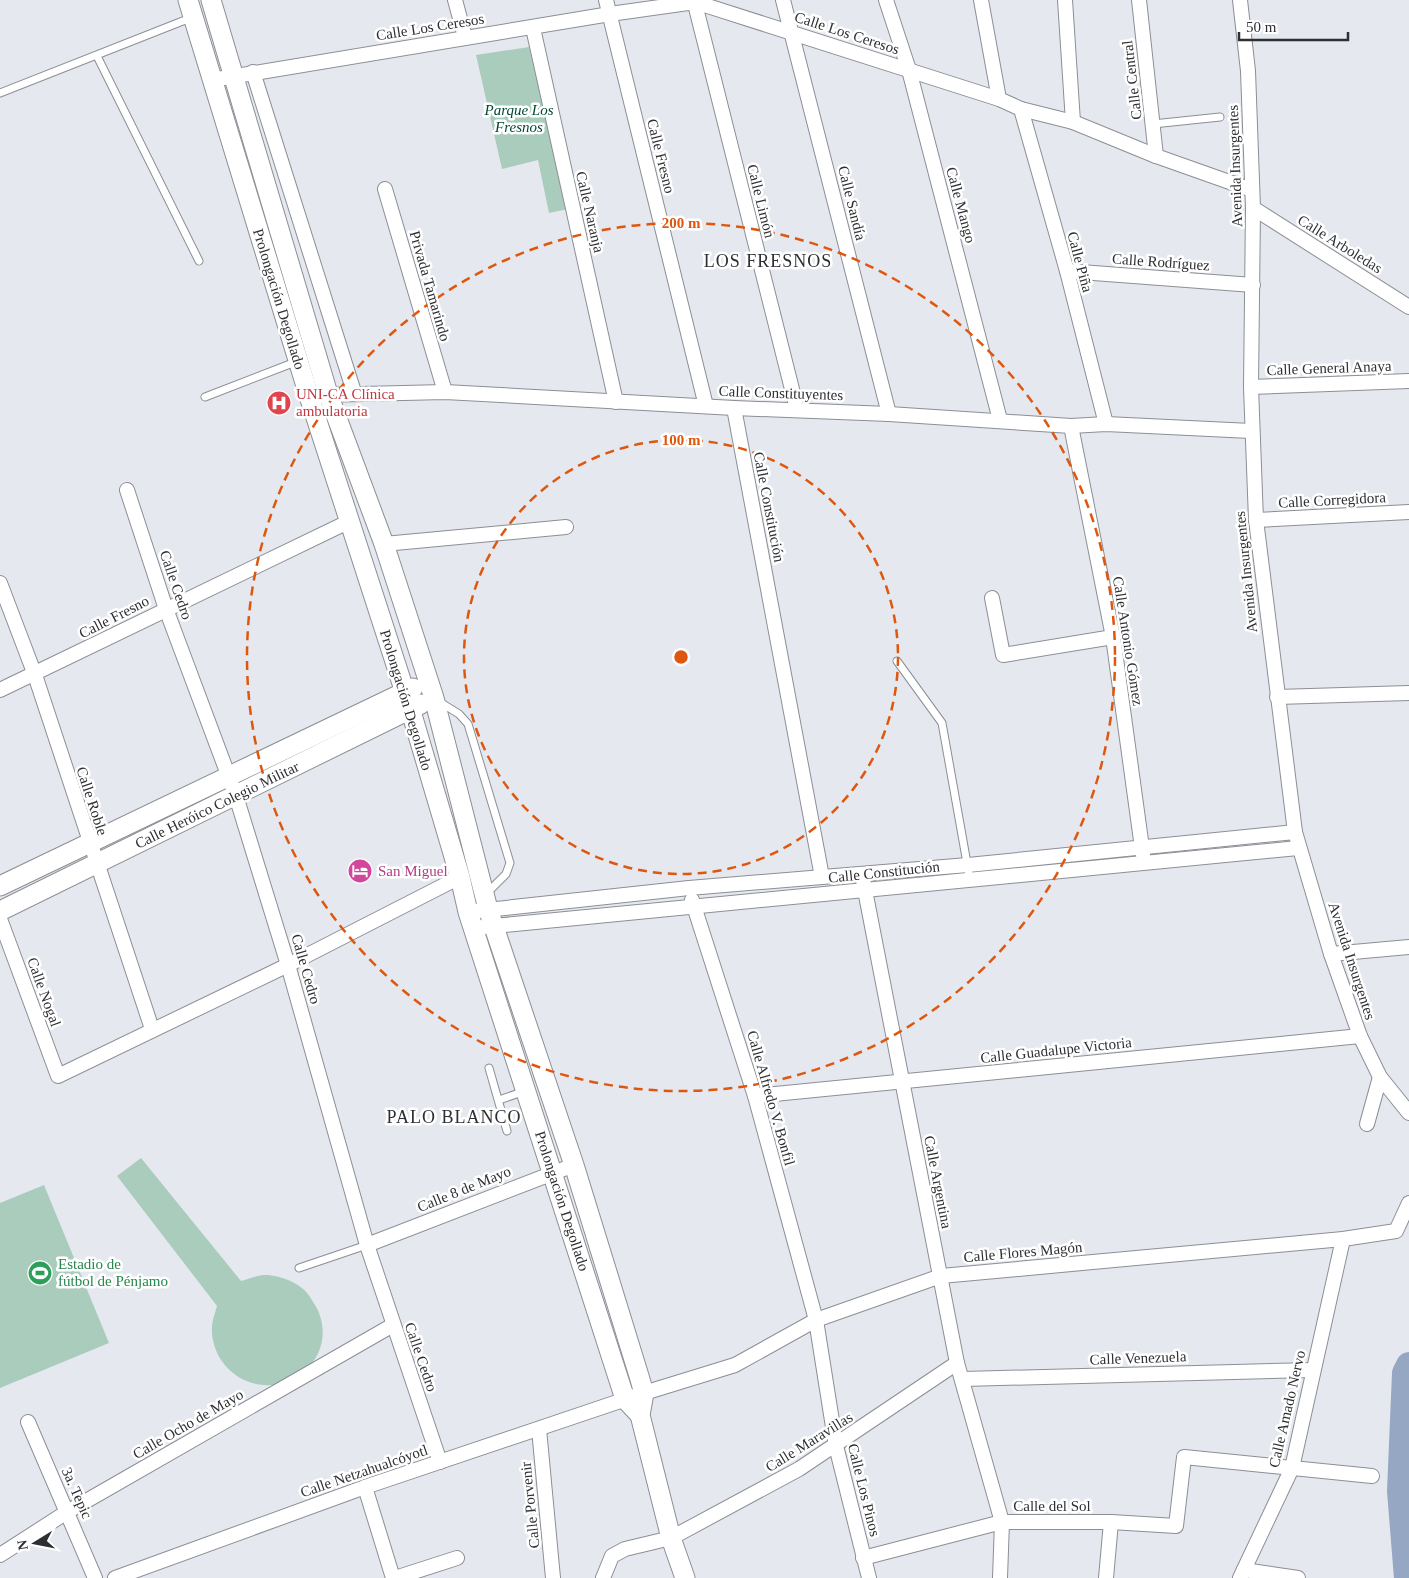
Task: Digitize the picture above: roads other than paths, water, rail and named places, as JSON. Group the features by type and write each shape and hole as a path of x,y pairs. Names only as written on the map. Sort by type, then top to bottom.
{"street":[{"path":"190,8 203,0"},
{"name":"Prolongación Degollado","path":"211,0 243,74 328,394 384,544 431,690 489,910 574,1165 644,1393"},
{"path":"455,0 465,37"},
{"name":"Calle Sandía","path":"783,0 889,414"},
{"name":"Calle Mango","path":"886,0 909,70 1000,420"},
{"path":"981,0 999,99"},
{"path":"1065,0 1073,122"},
{"name":"Calle Central","path":"1139,0 1156,156"},
{"name":"Avenida Insurgentes","path":"1240,0 1248,71 1253,208 1251,387 1256,520 1295,832 1298,848 1331,954 1360,1036 1380,1077 1409,1113"},
{"name":"Calle Los Ceresos","path":"212,80 465,37 532,28 608,7 694,1 999,99 1021,109 1073,122 1156,156 1252,190"},
{"name":"Calle Limón","path":"694,1 797,409"},
{"name":"Calle Fresno","path":"608,7 706,406"},
{"name":"Prolongación Degollado","path":"190,8 309,396 407,701 460,877 471,920 625,1399"},
{"name":"Calle Naranja","path":"532,28 616,402"},
{"path":"243,74 354,392"},
{"name":"Calle Piña","path":"1021,109 1067,271 1106,424"},
{"name":"Privada Tamarindo","path":"385,189 445,392"},
{"name":"Calle Arboledas","path":"1253,208 1409,307"},
{"name":"Calle Rodríguez","path":"1067,271 1253,285"},
{"name":"Calle General Anaya","path":"1251,387 1409,381"},
{"name":"Calle Constituyentes","path":"309,396 354,392 445,392 1000,420 1071,426 1106,424 1252,431"},
{"name":"Calle Constitución","path":"734,408 822,877"},
{"name":"Calle Antonio Gómez","path":"1071,426 1112,637 1144,863"},
{"name":"Calle Cedro","path":"127,490 166,609 236,796 288,965 367,1245 440,1462"},
{"name":"Calle Corregidora","path":"1256,520 1409,512"},
{"name":"Calle Fresno","path":"0,690 35,675 166,609 350,521"},
{"path":"384,544 566,527"},
{"name":"Calle Roble","path":"0,583 35,675 88,842 152,1029"},
{"path":"992,598 1003,655 1112,637"},
{"name":"Calle Heróico Colegio Militar","path":"0,886 228,776 431,690"},
{"path":"1277,697 1409,693"},
{"name":"Calle Heróico Colegio Militar","path":"0,911 236,796 407,701"},
{"name":"Calle Constitución","path":"471,920 489,910 689,888 862,875 1295,832"},
{"name":"Calle Constitución","path":"489,910 694,907 1298,848"},
{"name":"Calle Argentina","path":"862,875 958,1363 1002,1522 1000,1578"},
{"path":"152,1029 288,965 460,877"},
{"name":"Calle Alfredo V. Bonfil","path":"689,888 755,1096 816,1320"},
{"name":"Calle Nogal","path":"0,919 58,1076 152,1029"},
{"path":"1331,954 1409,947"},
{"name":"Calle Guadalupe Victoria","path":"755,1096 1360,1036"},
{"path":"1366,1124 1380,1077"},
{"name":"Calle 8 de Mayo","path":"367,1245 553,1171 574,1165"},
{"name":"Calle Flores Magón","path":"625,1399 735,1365 816,1320 941,1276 1343,1239 1396,1231 1409,1203"},
{"name":"Calle Amado Nervo","path":"1242,1574 1292,1468 1343,1239"},
{"name":"Calle Los Pinos","path":"816,1320 836,1446 868,1578"},
{"name":"Calle Ocho de Mayo","path":"0,1555 67,1512 393,1325"},
{"name":"Calle Maravillas","path":"603,1578 605,1568 612,1556 625,1549 671,1538 799,1469 958,1363"},
{"name":"Calle Venezuela","path":"963,1379 1313,1370"},
{"path":"644,1393 640,1415 671,1538 685,1578"},
{"path":"625,1399 640,1415"},
{"name":"Calle Netzahualcóyotl","path":"115,1578 365,1487 625,1399"},
{"name":"3a. Tepic","path":"28,1422 95,1578"},
{"name":"Calle Porvenir","path":"539,1429 553,1578"},
{"name":"Calle del Sol","path":"863,1558 1002,1522 1110,1522 1176,1526 1184,1457 1292,1468"},
{"path":"1292,1468 1372,1476"},
{"path":"365,1487 394,1578 457,1558"},
{"path":"1106,1578 1110,1522"},
{"path":"1242,1574 1298,1578"}],"lane":[{"path":"0,93 97,56 190,8"},
{"path":"97,56 199,261"},
{"path":"1153,124 1220,117"},
{"path":"204,397 299,361"},
{"path":"897,661 942,723 970,880"},
{"path":"431,690 468,724 510,863 489,910"},
{"path":"489,1068 507,1131"},
{"path":"499,1100 527,1090"},
{"path":"299,1268 367,1245"}],"waterway":[{"path":"1407,1578 1400,1491 1405,1373 1409,1365"}],"place":[{"name":"UNI-CA Clínica ambulatoria","path":"279,403"},
{"name":"San Miguel","path":"360,871"},
{"name":"Estadio de fútbol de Pénjamo","path":"40,1273"}],"district":[{"name":"LOS FRESNOS","path":"768,261"},
{"name":"PALO BLANCO","path":"454,1117"}],"park label":[{"name":"Parque Los Fresnos","path":"519,118"}]}
